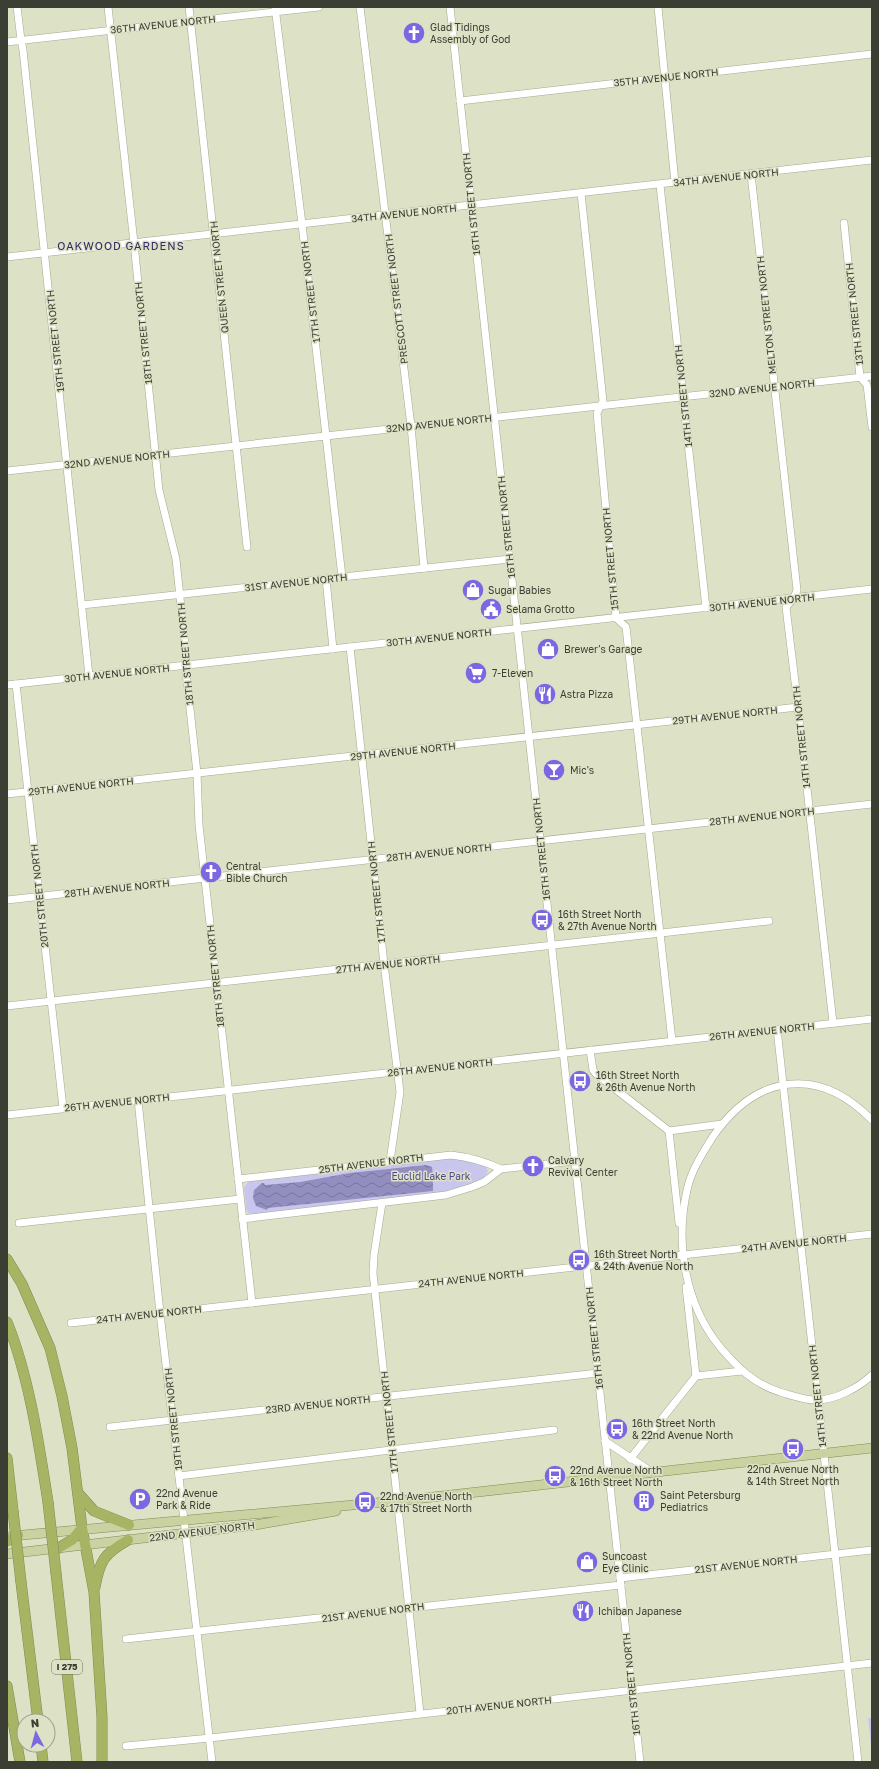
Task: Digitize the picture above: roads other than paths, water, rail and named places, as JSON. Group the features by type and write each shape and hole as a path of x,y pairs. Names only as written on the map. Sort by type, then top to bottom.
{"highway":[{"path":"7,1259 22,1284 50,1348 62,1396 78,1493 82,1528 94,1592 102,1717 102,1762"},
{"name":"I 275","path":"7,1322 22,1368 40,1453 48,1502 77,1762"},
{"path":"7,1458 37,1713"},
{"path":"78,1493 94,1511 129,1524"},
{"path":"55,1550 72,1540 82,1528"},
{"path":"7,1541 18,1535"},
{"path":"94,1592 99,1566 105,1557 128,1540"},
{"path":"7,1686 20,1762"}],"main road":[{"name":"22ND AVENUE NORTH","path":"7,1536 82,1528 397,1501 872,1448"},
{"name":"22ND AVENUE NORTH","path":"7,1554 55,1550 255,1525 397,1501"}],"street":[{"name":"19TH STREET NORTH","path":"17,7 20,40 24,50 89,676"},
{"name":"18TH STREET NORTH","path":"108,7 159,490 176,559 197,773 199,825 252,1303"},
{"name":"QUEEN STREET NORTH","path":"189,7 247,547"},
{"name":"36TH AVENUE NORTH","path":"7,42 190,21 276,9 319,7"},
{"name":"PRESCOTT STREET NORTH","path":"360,7 411,426 424,568"},
{"name":"16TH STREET NORTH","path":"450,7 640,1762"},
{"path":"658,7 675,183"},
{"name":"17TH STREET NORTH","path":"276,9 342,577"},
{"name":"35TH AVENUE NORTH","path":"460,101 872,54"},
{"name":"34TH AVENUE NORTH","path":"7,257 660,185 872,160"},
{"name":"MELTON STREET NORTH","path":"752,174 797,590 794,598"},
{"name":"14TH STREET NORTH","path":"660,185 706,608"},
{"name":"15TH STREET NORTH","path":"581,193 603,401 597,412 616,618 626,627 672,1041"},
{"name":"13TH STREET NORTH","path":"844,223 860,377 867,385 872,428"},
{"name":"32ND AVENUE NORTH","path":"7,471 872,376"},
{"name":"31ST AVENUE NORTH","path":"82,605 510,559"},
{"path":"326,579 333,649"},
{"name":"30TH AVENUE NORTH","path":"7,685 872,589"},
{"name":"14TH STREET NORTH","path":"794,598 786,607 833,1023"},
{"name":"17TH STREET NORTH","path":"350,647 400,1101 390,1161"},
{"name":"20TH STREET NORTH","path":"16,684 63,1108"},
{"name":"29TH AVENUE NORTH","path":"7,794 798,707"},
{"name":"28TH AVENUE NORTH","path":"7,900 872,804"},
{"name":"27TH AVENUE NORTH","path":"7,1006 769,921"},
{"name":"26TH AVENUE NORTH","path":"7,1114 872,1019"},
{"name":"14TH STREET NORTH","path":"777,1029 858,1762"},
{"path":"590,1050 593,1070 596,1074 669,1131 722,1124"},
{"path":"872,1120 862,1110 832,1091 810,1085 783,1084 759,1093 740,1107 722,1124 702,1154 687,1189 682,1217 683,1255 694,1302 701,1318 715,1340 742,1371 758,1383 773,1390 805,1399 818,1400 845,1393 865,1382 872,1375"},
{"name":"19TH STREET NORTH","path":"138,1100 160,1313 212,1762"},
{"path":"862,1110 872,1109"},
{"path":"630,1459 696,1376 669,1131"},
{"name":"25TH AVENUE NORTH","path":"238,1179 451,1155 467,1156 482,1160 501,1169"},
{"path":"242,1219 382,1203 460,1191 484,1182 501,1169 575,1160"},
{"path":"20,1223 240,1199"},
{"name":"17TH STREET NORTH","path":"382,1203 374,1255 375,1289 420,1713"},
{"name":"24TH AVENUE NORTH","path":"71,1322 872,1234"},
{"path":"696,1376 742,1371"},
{"name":"23RD AVENUE NORTH","path":"110,1427 598,1373"},
{"path":"179,1476 554,1430"},
{"path":"605,1441 630,1459 652,1472"},
{"name":"21ST AVENUE NORTH","path":"126,1639 408,1608 872,1550"},
{"name":"20TH AVENUE NORTH","path":"126,1746 210,1738 420,1713 872,1663"}],"water":[{"path":"426,1165 432,1167 433,1191 268,1208 267,1210 256,1206 253,1198 254,1190 262,1183 265,1185 300,1182 350,1173"}],"place":[{"name":"Glad Tidings Assembly of God","path":"414,33"},
{"name":"Sugar Babies","path":"473,590"},
{"name":"Selama Grotto","path":"491,609"},
{"name":"Brewer's Garage","path":"548,649"},
{"name":"7-Eleven","path":"476,673"},
{"name":"Astra Pizza","path":"545,694"},
{"name":"Mic's","path":"554,770"},
{"name":"Central Bible Church","path":"211,872"},
{"name":"16th Street North & 27th Avenue North","path":"542,920"},
{"name":"16th Street North & 26th Avenue North","path":"580,1081"},
{"name":"Calvary Revival Center","path":"533,1166"},
{"name":"16th Street North & 24th Avenue North","path":"579,1260"},
{"name":"16th Street North & 22nd Avenue North","path":"617,1429"},
{"name":"22nd Avenue North & 14th Street North","path":"793,1449"},
{"name":"22nd Avenue North & 16th Street North","path":"555,1476"},
{"name":"22nd Avenue Park & Ride","path":"140,1499"},
{"name":"Saint Petersburg Pediatrics","path":"644,1501"},
{"name":"22nd Avenue North & 17th Street North","path":"365,1502"},
{"name":"Suncoast Eye Clinic","path":"587,1562"},
{"name":"Ichiban Japanese","path":"583,1611"}],"district":[{"name":"OAKWOOD GARDENS","path":"121,246"}],"park label":[{"name":"Euclid Lake Park","path":"431,1176"}]}
